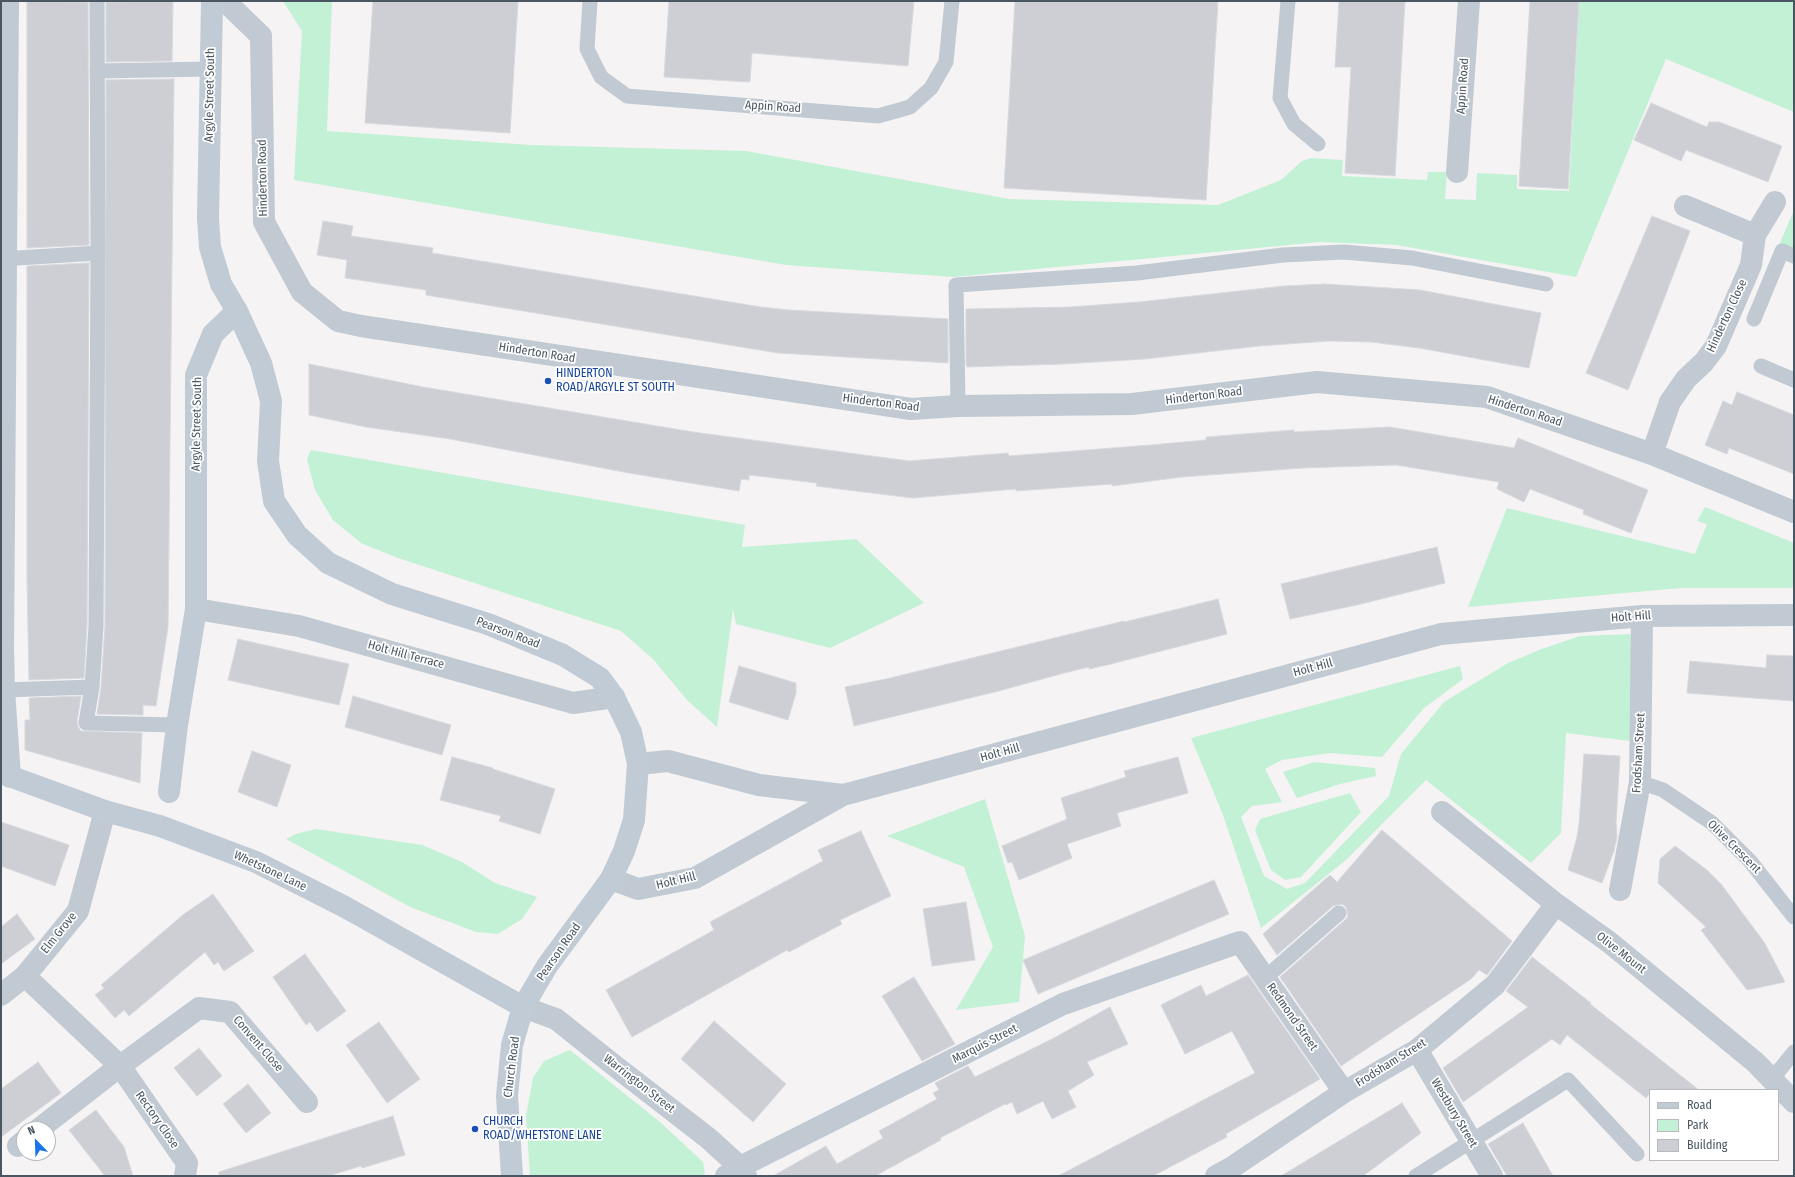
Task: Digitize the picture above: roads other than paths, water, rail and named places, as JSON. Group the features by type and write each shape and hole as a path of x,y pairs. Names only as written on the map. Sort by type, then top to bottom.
{"main road":[{"name":"Argyle Street South","path":"169,792 177,725 196,609 196,375 213,334 237,311 221,284 210,247 208,219 212,1"},
{"name":"Pearson Road","path":"237,311 262,364 271,401 268,461 274,501 297,535 328,563 392,594 488,624 563,655 600,678 614,697 631,732 638,764 634,820 624,851 612,879 547,966 523,1007"},
{"name":"Whetstone Lane","path":"5,775 105,811 160,826 256,862 345,907 523,1007"},
{"name":"Church Road","path":"512,1176 507,1096 512,1045 523,1007"}],"street":[{"path":"5,775 6,725 2,649 3,259 8,1"},
{"name":"Hinderton Road","path":"225,1 261,36 264,222 302,292 338,321 361,326 911,409 958,406 1132,404 1317,382 1487,398 1652,454 1794,512"},
{"name":"Appin Road","path":"1457,172 1469,1"},
{"name":"Hinderton Close","path":"1652,454 1670,402 1686,379 1704,362 1716,346 1751,265 1755,235 1775,202"},
{"path":"1685,206 1755,235"},
{"name":"Holt Hill Terrace","path":"196,609 298,626 573,703 614,697"},
{"name":"Holt Hill","path":"612,879 638,889 695,878 843,795 1441,634 1642,616 1794,615"},
{"name":"Frodsham Street","path":"1620,890 1640,782 1642,616"},
{"name":"Holt Hill","path":"638,764 668,761 759,785 843,795"},
{"name":"Elm Grove","path":"1,995 25,976 78,911 105,811"},
{"name":"Olive Mount","path":"1442,812 1556,904 1609,942 1755,1062 1773,1078 1794,1102"},
{"name":"Frodsham Street","path":"1230,1173 1344,1092 1417,1050 1496,985 1556,904"},
{"name":"Redmond Street","path":"1240,942 1344,1092"},
{"name":"Marquis Street","path":"737,1173 1063,1004 1240,942"},
{"name":"Rectory Close","path":"25,976 120,1066 187,1163 185,1176"},
{"name":"Warrington Street","path":"523,1007 556,1019 708,1138 737,1173"},
{"name":"Convent Close","path":"120,1066 199,1008 230,1012 307,1102"},
{"name":"Westbury Street","path":"1417,1050 1492,1176"},
{"path":"49,1121 120,1066"}],"lane":[{"path":"97,1 98,253 96,626 92,687 86,723 177,725"},
{"name":"Appin Road","path":"590,1 587,49 601,77 627,96 878,116 910,107 931,88 946,62 952,1"},
{"path":"1288,1 1280,98 1294,124 1318,144"},
{"path":"97,71 210,69"},
{"path":"1754,319 1782,251 1794,256"},
{"path":"958,406 956,286 1137,273 1283,255 1344,252 1412,258 1546,284"},
{"path":"3,259 98,253"},
{"path":"1761,366 1794,380"},
{"path":"4,690 92,687"},
{"name":"Olive Crescent","path":"1640,782 1663,790 1712,823 1750,861 1794,917"},
{"path":"1265,978 1338,914"},
{"path":"1773,1078 1794,1052"},
{"path":"1416,1176 1568,1080 1637,1154"}],"place":[{"name":"HINDERTON ROAD/ARGYLE ST SOUTH","path":"548,381"},
{"name":"CHURCH ROAD/WHETSTONE LANE","path":"475,1129"}]}
